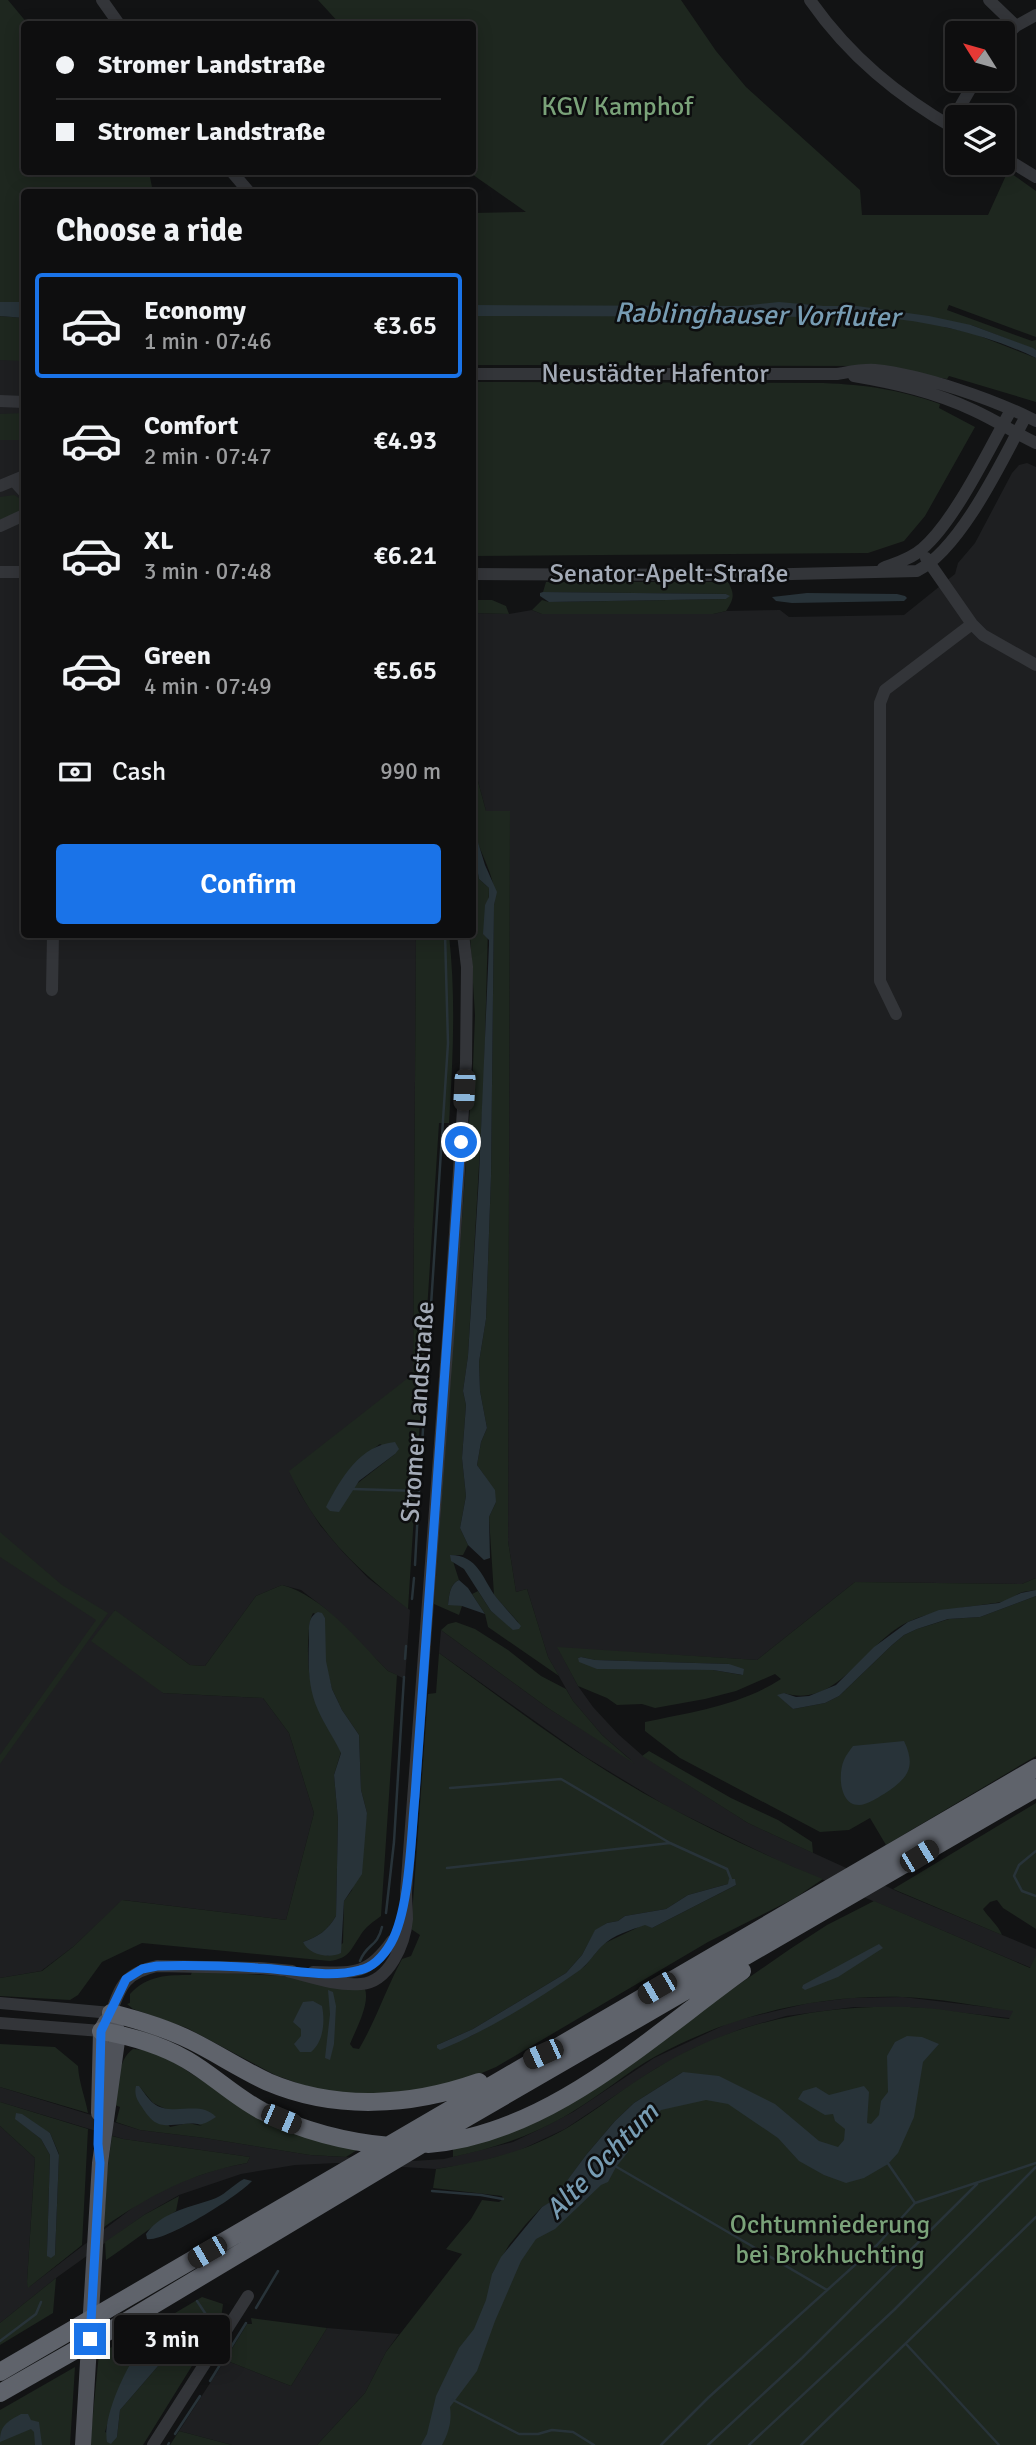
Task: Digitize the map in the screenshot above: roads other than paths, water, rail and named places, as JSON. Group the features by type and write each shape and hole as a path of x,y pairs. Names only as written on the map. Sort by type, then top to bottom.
{"highway":[{"path":"0,2372 1036,1768"},
{"path":"0,2393 130,2319 447,2129 1036,1788"},
{"path":"110,2033 157,2047 186,2060 261,2110 323,2135 364,2144 397,2147 442,2143 507,2126 568,2096 816,1917"},
{"path":"111,2013 175,2033 269,2082 307,2095 351,2101 387,2103 454,2091 543,2054"}],"main road":[{"name":"Stromer Landstraße","path":"83,2445 111,2013"}],"street":[{"path":"102,0 118,21"},
{"path":"810,0 837,37 858,59 896,91 945,123"},
{"path":"989,0 1016,26 1036,15"},
{"path":"1015,164 1036,177"},
{"path":"234,175 246,189"},
{"name":"Neustädter Hafentor","path":"476,374 837,373 873,370 912,377 1011,410"},
{"name":"Neustädter Hafentor","path":"837,373 895,383 934,394 973,410 1002,426"},
{"path":"0,401 21,402"},
{"path":"930,565 964,525 1017,433 1031,418 1011,410"},
{"name":"Senator-Apelt-Straße","path":"865,574 908,559 938,532 1011,410"},
{"path":"1002,426 1036,443"},
{"path":"0,486 19,479"},
{"path":"0,528 21,517"},
{"path":"0,528 21,523"},
{"path":"920,550 972,624 983,635 1036,664"},
{"name":"Senator-Apelt-Straße","path":"476,574 865,574 917,571 930,565"},
{"path":"0,572 21,572"},
{"path":"896,1014 880,981 880,703 885,690 972,624"},
{"path":"52,990 53,938"},
{"name":"Stromer Landstraße","path":"286,1971 339,1984 363,1984 376,1980 387,1972 407,1921 406,1892 466,1063 467,967 463,938"},
{"name":"Stromer Landstraße","path":"376,1980 392,1941 406,1892"},
{"name":"Stromer Landstraße","path":"111,2013 126,1979 142,1969 157,1966 260,1968 342,1973 360,1970 379,1959 392,1941"},
{"path":"0,2003 111,2013"},
{"path":"0,2023 110,2033"},
{"path":"153,2445 248,2296"}],"water":[{"path":"0,302 21,302 21,318 0,316"},
{"name":"Rablinghauser Vorfluter","path":"779,302 857,306 929,316 971,325 1033,348 1036,350 1036,358 998,342 958,330 878,317 476,316 476,305 742,306"},
{"path":"543,592 730,596 726,599 549,602 540,596"},
{"path":"807,593 897,594 907,598 904,601 792,603 776,601 772,597"},
{"path":"476,836 497,892 494,905 491,1176 486,1319 479,1362 480,1391 487,1428 481,1442 477,1465 495,1490 496,1502 489,1517 490,1558 484,1560 468,1545 460,1528 466,1496 462,1458 466,1405 463,1391 468,1356 479,1176 489,945 489,940 483,934 489,888 479,879"},
{"path":"395,1442 399,1449 395,1454 359,1481 339,1512 330,1511 326,1507 345,1474 362,1456 383,1444"},
{"path":"450,1555 473,1563 496,1597 521,1626 519,1629 513,1630 491,1611 464,1569 451,1561"},
{"path":"459,1580 468,1588 485,1614 462,1606 448,1605 452,1587"},
{"path":"1036,1590 1036,1596 980,1617 948,1619 904,1635 839,1696 825,1703 793,1709 777,1695 784,1693 796,1697 809,1696 836,1685 874,1647 908,1622 939,1610 999,1603 1021,1593"},
{"path":"318,1612 325,1618 326,1661 332,1689 359,1735 361,1790 367,1813 362,1874 344,1901 341,1953 331,1956 314,1953 303,1942 322,1932 336,1916 338,1819 334,1775 341,1753 318,1710 310,1685 309,1628 310,1620"},
{"path":"578,1658 595,1660 729,1664 744,1669 743,1675 713,1670 597,1669 579,1662"},
{"path":"904,1741 910,1759 904,1778 884,1794 865,1804 852,1804 847,1800 841,1773 845,1758 853,1746"},
{"path":"729,1879 735,1879 736,1885 652,1928 645,1925 617,1936 606,1942 580,1970 530,2003 476,2033 440,2050 437,2048 437,2045 473,2029 566,1973 582,1955 595,1930 607,1923 618,1921 625,1916 666,1909 688,1895 728,1884"},
{"path":"879,1944 883,1948 838,1977 805,1990 802,1988 803,1985"},
{"path":"328,1990 333,1992 336,2006 334,2044 330,2060 325,2058 330,2014"},
{"path":"313,2001 322,2006 321,2037 311,2052 300,2052 294,2044 301,2036 301,2029 293,2022 303,2002"},
{"name":"Alte Ochtum","path":"907,2036 922,2037 939,2044 923,2062 914,2117 898,2153 888,2164 864,2178 846,2183 824,2175 799,2161 778,2138 728,2104 706,2100 661,2110 631,2142 628,2152 608,2182 601,2185 555,2229 536,2239 521,2261 477,2371 450,2407 451,2417 442,2445 421,2445 427,2434 436,2396 459,2348 474,2329 486,2300 492,2274 501,2257 542,2207 552,2201 615,2121 634,2103 683,2072 719,2076 775,2104 819,2141 838,2147 844,2140 845,2129 835,2121 833,2114 825,2115 798,2099 803,2091 816,2087 829,2095 864,2086 869,2092 867,2123 871,2124 879,2115 881,2101 888,2092 887,2056 895,2042"},
{"path":"136,2086 160,2107 202,2109 216,2117 202,2124 160,2124 151,2119 140,2104"},
{"path":"16,2113 22,2114 50,2133 59,2155 55,2255 51,2258 47,2256 50,2155 41,2139 15,2119"},
{"path":"244,2179 252,2181 218,2207 169,2234 147,2239 146,2234 160,2220 216,2198"},
{"path":"164,2322 176,2325 184,2336 120,2410 117,2437 111,2444 107,2442 110,2413 124,2376 144,2343"},
{"path":"21,2414 28,2414 31,2420 39,2422 42,2445 35,2445 34,2432 31,2429 0,2442 5,2425"}],"waterway":[{"path":"353,1489 419,1491 448,1043 445,938"},
{"path":"415,1565 419,1491"},
{"path":"412,1599 414,1578"},
{"path":"405,1659 406,1646"},
{"path":"386,1913 394,1842 404,1677"},
{"path":"450,1788 561,1779 670,1843"},
{"path":"447,1868 670,1843 727,1869 732,1882"},
{"path":"1036,1851 1019,1865 1014,1876 1022,1891 1036,1896"},
{"path":"360,1961 377,1939 382,1927"},
{"path":"887,2162 915,2203"},
{"path":"661,2445 709,2397 877,2245 915,2203 1036,2163"},
{"name":"Alte Ochtum","path":"615,2166 827,2290"},
{"path":"749,2445 894,2310 1036,2167"},
{"path":"708,2445 802,2358 977,2184"},
{"path":"432,2191 503,2199"},
{"path":"801,2445 1036,2217"},
{"path":"256,2308 278,2271"},
{"path":"179,2340 200,2342 213,2325 197,2301"},
{"path":"0,2341 36,2314 41,2302"},
{"path":"210,2381 246,2323"},
{"path":"907,2345 999,2445"},
{"path":"175,2434 200,2396"},
{"path":"453,2400 519,2434 538,2434 552,2430 573,2432 594,2445"}],"park label":[{"name":"KGV Kamphof","path":"617,107"},
{"name":"Ochtumniederung bei Brokhuchting","path":"830,2240"}]}
